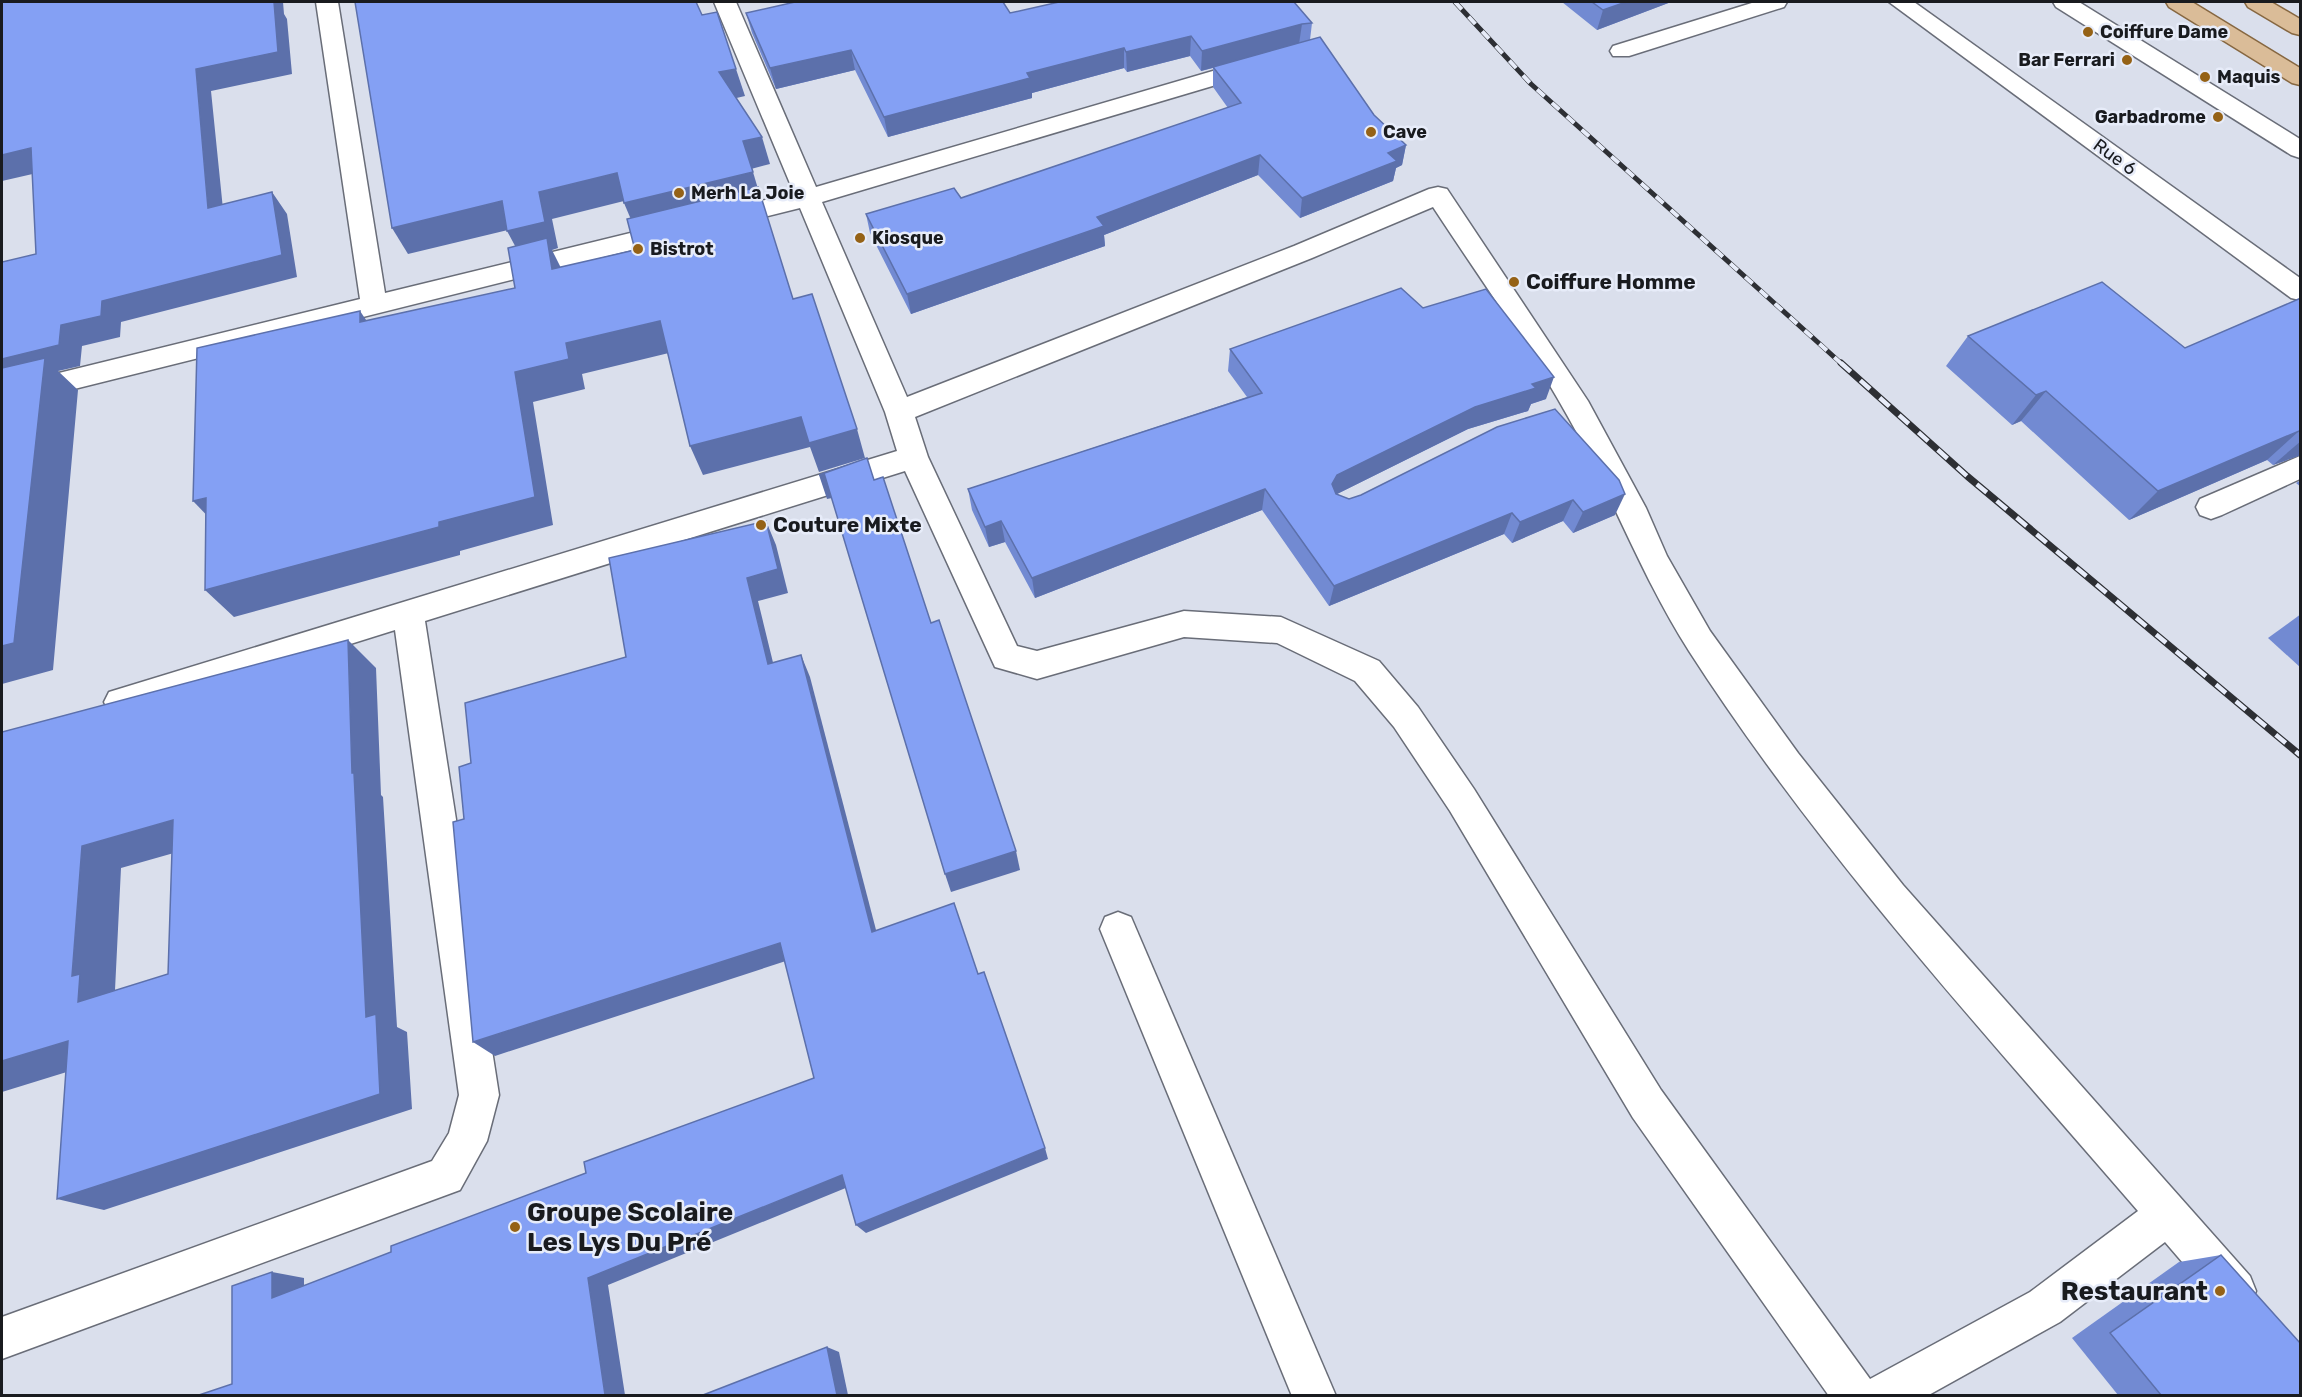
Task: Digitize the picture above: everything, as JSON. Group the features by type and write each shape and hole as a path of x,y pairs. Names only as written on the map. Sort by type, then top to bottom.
{"main road":[{"path":"2177,2 2301,78"},
{"path":"2256,2 2301,28"}],"street":[{"path":"327,2 374,305"},
{"path":"725,2 898,412 913,457 1006,657 1037,665 1184,624 1281,630 1367,671 1406,717 1462,800 1647,1104 1856,1395"},
{"path":"1621,51 1776,2"},
{"name":"Rue 6","path":"1900,2 2301,291"},
{"path":"2064,2 2301,150"},
{"path":"2,397 807,198 1134,100 1275,61"},
{"path":"898,412 1303,252 1438,195 1567,411 1631,508 1653,560 1699,640 1786,764 1890,897 2166,1215 2253,1311"},
{"path":"92,711 913,457"},
{"path":"2211,507 2301,467"},
{"path":"2,1338 446,1176 467,1141 479,1095 408,613"},
{"path":"1118,929 1314,1395"},
{"path":"1882,1395 2045,1307 2166,1215"}],"building":[{"path":"2,2 274,2 278,52 196,69 208,208 272,192 282,255 102,301 101,316 61,325 59,345 2,359 2,262 36,254 31,148 2,155"},
{"path":"355,2 696,2 702,15 717,12 736,69 719,72 762,137 743,141 753,172 624,203 617,173 539,192 545,222 507,231 502,201 392,228"},
{"path":"795,2 1003,2 1010,13 1059,2 1294,2 1312,23 1202,51 1191,36 1126,52 1124,48 1027,73 1030,78 884,117 851,50 770,68 746,13"},
{"path":"1592,2 1626,2 1603,10"},
{"path":"1320,37 1374,115 1406,145 1388,153 1397,161 1302,198 1260,155 1097,217 1104,226 907,294 866,214 954,188 961,198 1241,103 1213,67"},
{"path":"758,187 793,299 812,294 857,429 809,443 801,417 690,446 660,321 566,343 569,359 515,372 535,497 439,522 439,527 205,590 206,498 193,501 197,348 360,311 360,322 515,288 508,248 547,238 552,269 635,250 627,219"},
{"path":"2102,282 2185,348 2301,298 2301,432 2158,491 2046,391 2036,395 1968,336"},
{"path":"1401,288 1423,308 1486,289 1554,377 1532,384 1536,388 1475,407 1337,475 1332,484 1336,494 1349,499 1361,495 1497,427 1555,409 1619,480 1625,494 1583,512 1573,500 1520,522 1512,513 1334,586 1265,489 1032,578 1001,521 985,527 968,489 1262,393 1230,349"},
{"path":"45,358 14,643 2,646 2,368"},
{"path":"867,458 874,480 883,477 931,623 939,620 1016,851 945,874 824,473"},
{"path":"766,521 778,569 747,578 768,664 801,655 872,932 954,903 978,974 984,972 1045,1148 856,1225 842,1175 588,1278 605,1395 199,1395 232,1384 232,1286 272,1272 272,1298 391,1252 391,1246 586,1173 584,1162 814,1078 780,943 473,1042 453,822 464,819 459,767 471,763 465,703 626,657 609,558"},
{"path":"348,640 352,773 354,773 366,1017 376,1014 380,1094 57,1199 68,1041 2,1061 2,732","holes":["173,820 168,974 78,1002 80,974 72,976 82,846"]},
{"path":"2221,1255 2301,1344 2301,1395 2161,1395 2110,1333"},
{"path":"827,1347 837,1395 703,1395"}],"railway":[{"path":"1455,2 1531,84 1843,365"},
{"path":"1841,363 1967,476 2300,755"}],"place":[{"name":"Coiffure Dame","path":"2088,32"},
{"name":"Bar Ferrari","path":"2127,60"},
{"name":"Maquis","path":"2205,77"},
{"name":"Garbadrome","path":"2218,117"},
{"name":"Cave","path":"1371,132"},
{"name":"Merh La Joie","path":"679,193"},
{"name":"Kiosque","path":"860,238"},
{"name":"Bistrot","path":"638,249"},
{"name":"Coiffure Homme","path":"1514,282"},
{"name":"Couture Mixte","path":"761,525"},
{"name":"Groupe Scolaire Les Lys Du Pré","path":"515,1227"},
{"name":"Restaurant","path":"2220,1291"}]}
